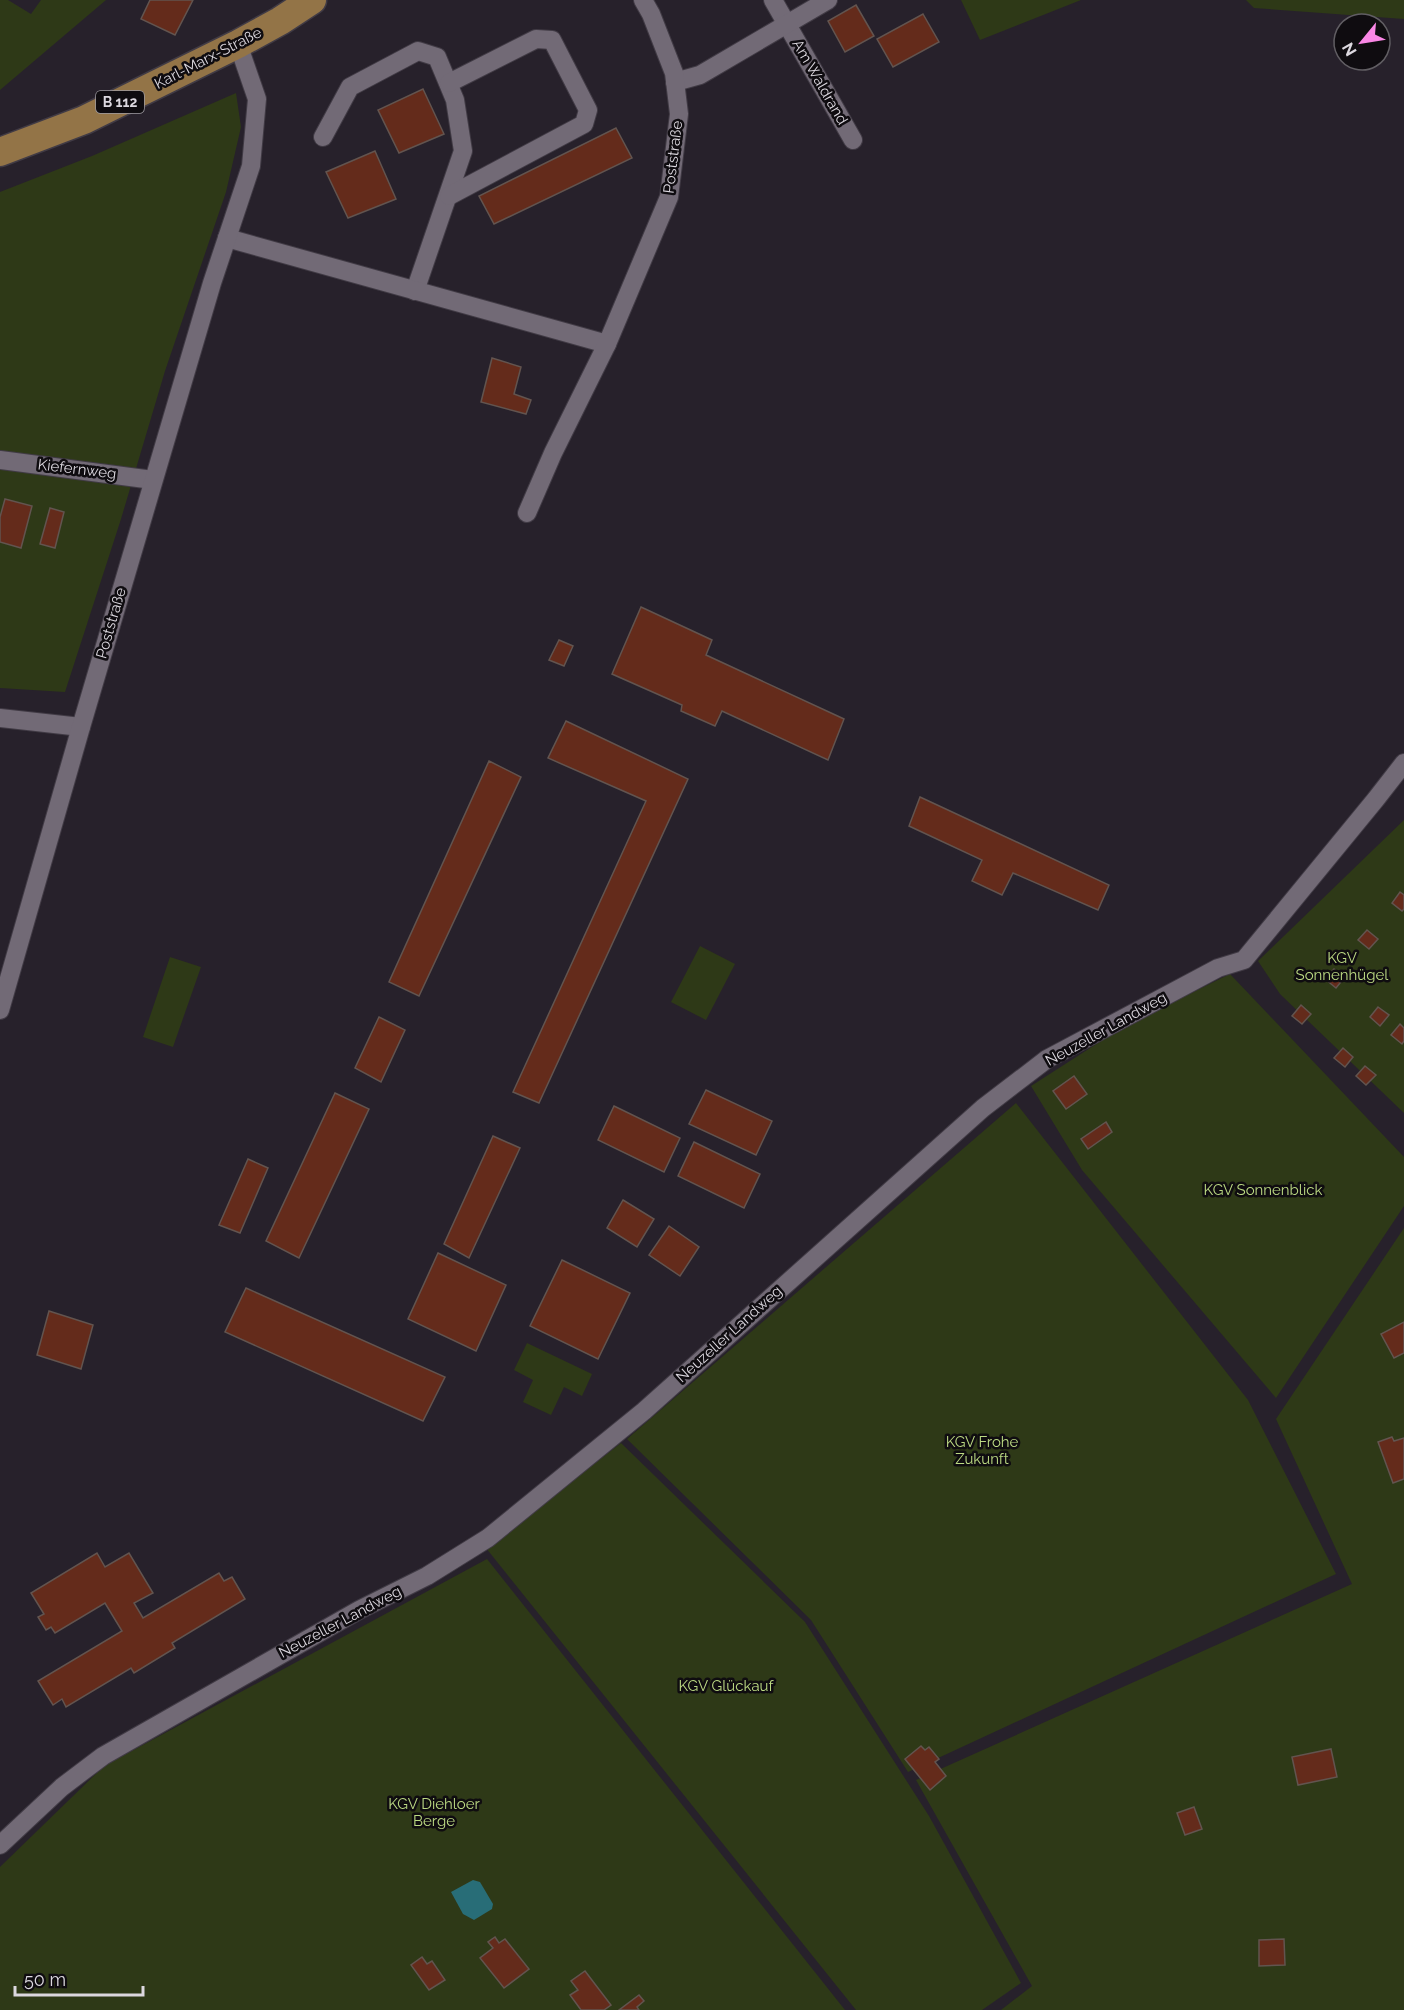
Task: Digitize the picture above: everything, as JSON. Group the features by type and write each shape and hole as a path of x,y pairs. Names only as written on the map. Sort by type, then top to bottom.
{"main road":[{"name":"Karl-Marx-Straße","path":"0,152 84,120 238,44 312,0"}],"street":[{"name":"Poststraße","path":"527,513 553,453 607,344 669,197 679,114 674,73 651,14 643,0"},
{"name":"Am Waldrand","path":"773,0 853,140"},
{"name":"Am Waldrand","path":"675,82 700,75 828,0"},
{"path":"449,83 536,39 552,40 588,110 584,124 449,196"},
{"name":"Poststraße","path":"0,1010 153,480 226,238 251,166 257,99 238,44"},
{"path":"323,137 350,87 418,51 437,57 455,100 463,151 416,291"},
{"path":"226,238 607,344"},
{"name":"Kiefernweg","path":"0,460 153,480"},
{"path":"0,718 81,727"},
{"name":"Neuzeller Landweg","path":"0,1845 62,1787 103,1756 359,1610 427,1576 488,1538 644,1411 983,1108 1047,1059 1218,968 1244,960 1404,763"}],"green space":[{"path":"0,0 8,0 31,14 41,0 106,0 0,90"},
{"path":"961,0 1081,0 980,40"},
{"path":"1246,0 1404,0 1404,19 1392,18 1392,12 1332,14 1254,8"},
{"path":"236,93 241,127 226,192 165,371 121,519 65,692 0,688 0,192 92,156"},
{"name":"KGV Sonnenhügel","path":"1404,820 1404,1113 1280,994 1258,961"},
{"path":"700,946 735,964 706,1020 671,1002"},
{"path":"170,957 201,967 173,1047 143,1037"},
{"name":"KGV Sonnenblick","path":"1230,974 1404,1157 1404,1206 1276,1398 1082,1170 1031,1086 1126,1025"},
{"name":"KGV Frohe Zukunft","path":"1016,1103 1248,1400 1336,1574 908,1772 811,1620 627,1439"},
{"path":"1404,1228 1404,2010 1001,2010 1032,1986 916,1780 1352,1584 1276,1419"},
{"path":"527,1343 592,1374 582,1396 564,1387 551,1415 523,1402 533,1380 514,1370"},
{"name":"KGV Glückauf","path":"621,1443 805,1622 929,1816 1021,1983 982,2010 856,2010 486,1548"},
{"name":"KGV Diehloer Berge","path":"487,1559 845,2010 0,2010 0,1867 104,1766"}],"water":[{"path":"473,1880 480,1882 493,1904 492,1909 474,1920 463,1914 451,1892"}],"building":[{"path":"150,0 193,0 175,35 141,19"},
{"path":"856,5 874,36 845,52 828,21"},
{"path":"923,14 939,42 893,67 877,39"},
{"path":"423,89 444,134 399,153 378,110"},
{"path":"616,128 632,158 494,224 479,196"},
{"path":"375,151 396,199 348,218 326,172"},
{"path":"492,358 521,367 514,394 531,400 526,414 481,402"},
{"path":"5,499 32,506 21,548 0,542 0,517"},
{"path":"50,508 64,512 55,548 40,544"},
{"path":"641,607 712,640 706,655 844,719 828,760 722,711 715,726 681,711 682,705 612,674"},
{"path":"559,640 573,646 564,666 549,660"},
{"path":"566,721 688,779 539,1103 513,1092 646,801 548,758"},
{"path":"489,761 521,777 419,996 389,982"},
{"path":"920,797 1109,885 1098,910 1013,873 1002,895 972,881 982,860 909,826"},
{"path":"1400,892 1404,895 1402,911 1392,903"},
{"path":"1367,930 1378,939 1369,949 1358,940"},
{"path":"1334,969 1344,978 1336,988 1325,979"},
{"path":"1301,1005 1311,1014 1302,1024 1292,1016"},
{"path":"1378,1007 1389,1015 1380,1026 1370,1017"},
{"path":"379,1017 405,1030 381,1082 355,1068"},
{"path":"1400,1024 1404,1028 1402,1044 1391,1035"},
{"path":"1343,1048 1353,1057 1345,1067 1334,1058"},
{"path":"1365,1066 1376,1075 1366,1085 1356,1076"},
{"path":"1074,1076 1087,1094 1066,1109 1053,1091"},
{"path":"706,1090 772,1121 756,1155 689,1124"},
{"path":"335,1093 369,1109 299,1258 266,1241"},
{"path":"614,1106 680,1138 664,1172 598,1140"},
{"path":"1106,1122 1112,1132 1088,1149 1081,1139"},
{"path":"493,1136 520,1148 469,1258 444,1244"},
{"path":"694,1142 760,1174 744,1208 678,1176"},
{"path":"248,1159 268,1168 240,1233 219,1225"},
{"path":"623,1200 654,1219 637,1247 607,1228"},
{"path":"669,1226 699,1247 680,1276 649,1255"},
{"path":"438,1253 506,1285 476,1351 408,1319"},
{"path":"562,1260 630,1293 598,1359 530,1326"},
{"path":"246,1288 445,1377 423,1421 225,1332"},
{"path":"49,1311 93,1325 81,1369 37,1355"},
{"path":"1404,1322 1404,1353 1394,1358 1381,1334"},
{"path":"1392,1437 1394,1441 1404,1438 1404,1479 1393,1483 1378,1442"},
{"path":"97,1553 105,1567 129,1553 153,1593 134,1603 143,1618 219,1573 224,1581 232,1577 245,1599 172,1643 175,1648 134,1673 131,1668 66,1707 62,1699 53,1705 38,1681 122,1631 105,1603 55,1633 51,1627 46,1630 38,1617 44,1614 31,1593"},
{"path":"921,1746 925,1750 929,1747 939,1759 935,1762 946,1776 930,1790 905,1759"},
{"path":"1331,1749 1337,1777 1298,1785 1292,1757"},
{"path":"1194,1807 1202,1829 1185,1835 1177,1813"},
{"path":"495,1937 499,1943 505,1939 529,1969 504,1988 480,1958 493,1948 488,1942"},
{"path":"1284,1939 1285,1965 1259,1966 1259,1940"},
{"path":"422,1957 427,1964 432,1961 445,1980 429,1990 411,1965"},
{"path":"585,1971 611,2005 604,2010 581,2010 570,1995 578,1990 571,1981"},
{"path":"639,1995 644,2001 637,2007 639,2010 619,2010"}]}
